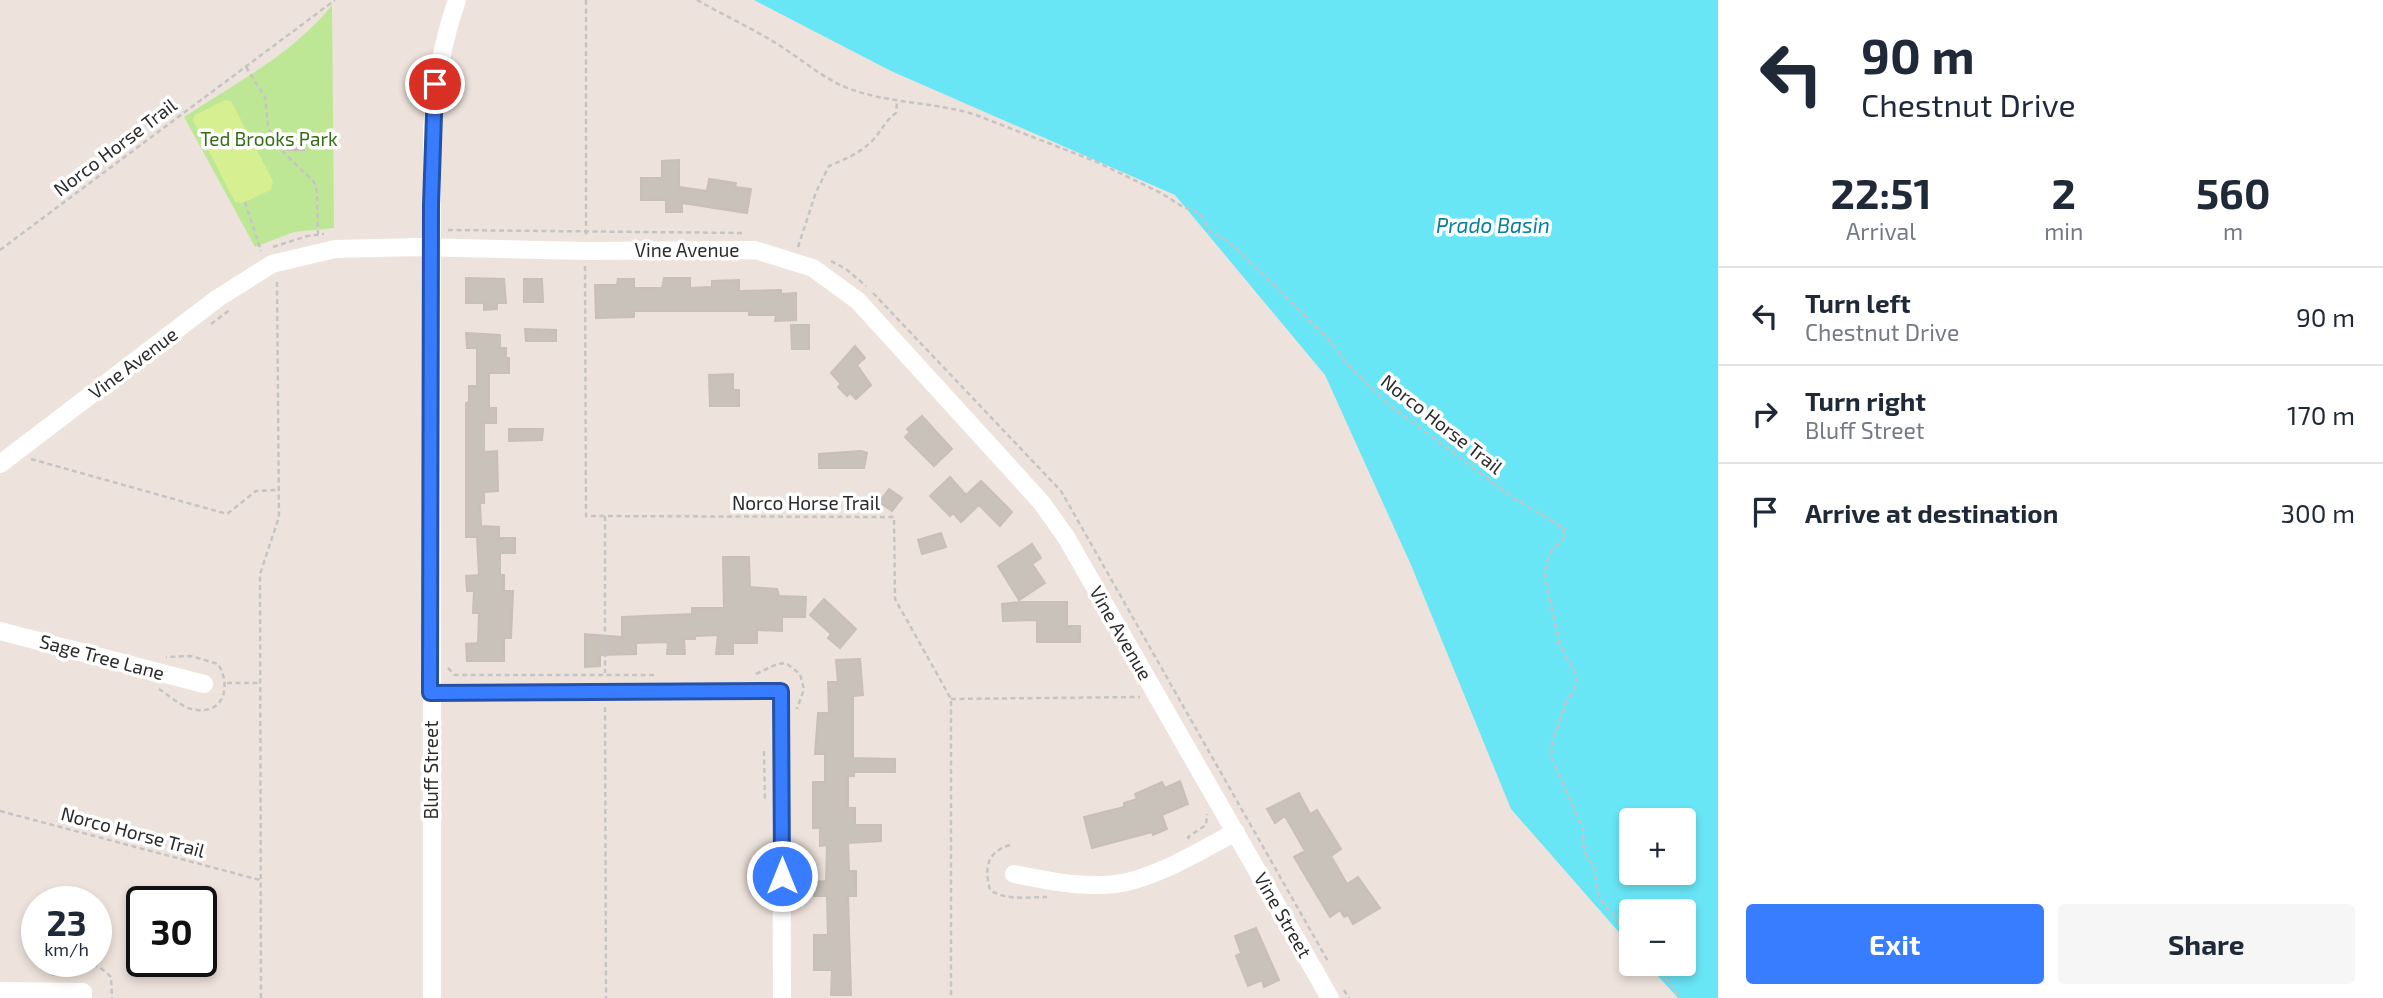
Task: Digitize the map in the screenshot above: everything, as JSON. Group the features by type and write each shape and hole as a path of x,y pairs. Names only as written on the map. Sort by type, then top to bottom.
{"street":[{"name":"Bluff Street","path":"432,998 430,693 440,247 432,130 435,84 444,36 457,0"},
{"name":"Vine Avenue","path":"0,464 218,298 272,264 335,249 586,242 755,250 813,268 858,302 1041,502 1066,537 1236,832"},
{"name":"Sage Tree Lane","path":"0,631 204,684"},
{"path":"430,693 605,683 781,691 782,998"},
{"path":"1014,874 1064,884 1125,882 1153,874 1236,832"},
{"name":"Vine Street","path":"1236,832 1336,993"},
{"path":"0,992 83,992 83,998"}],"path":[{"name":"Norco Horse Trail","path":"0,250 335,0"},
{"path":"586,0 586,516 605,516 606,998"},
{"name":"Norco Horse Trail","path":"697,0 778,44 824,77 850,89 897,102 962,111 1001,124 1097,162 1161,192 1183,207 1200,213 1210,232 1222,237 1242,254 1332,343 1347,363 1387,403 1512,497 1564,528 1563,539 1551,551 1545,579 1560,645 1577,677 1574,691 1567,700 1552,743 1551,757 1583,829 1583,844 1594,868 1599,898 1619,922"},
{"path":"246,67 265,97 268,126 276,145 314,182 317,192 318,234"},
{"path":"798,247 816,192 829,166 858,153 874,139 886,120 895,113 897,102"},
{"path":"245,202 261,251"},
{"path":"440,247 447,230 586,242 718,232 751,235"},
{"path":"788,243 804,249"},
{"path":"824,258 846,269 875,294 1061,491 1331,965"},
{"path":"267,285 286,275"},
{"path":"261,998 260,574 279,517 277,279"},
{"path":"211,324 239,304"},
{"path":"40,451 29,458 227,514 256,491 278,490"},
{"name":"Norco Horse Trail","path":"605,516 894,517 895,599 951,699 951,998"},
{"path":"747,675 755,675 777,664 786,663 800,674 804,681 796,711"},
{"path":"447,667 455,675 605,683 659,675"},
{"path":"226,683 260,683"},
{"path":"951,699 1141,697 1135,686"},
{"path":"765,747 763,802 781,802"},
{"path":"1196,852 1188,837 1206,825 1206,810"},
{"name":"Norco Horse Trail","path":"0,811 260,880"},
{"path":"1010,845 998,849 991,857 987,867 990,890 1010,898 1056,897"},
{"path":"1664,976 1681,998"},
{"path":"111,977 112,998"},
{"path":"1336,993 1349,998"}],"green space":[{"name":"Ted Brooks Park","path":"332,5 334,228 294,232 255,247 184,117 282,53"},
{"path":"225,100 231,101 273,181 271,190 242,203 235,202 193,120 195,115"}],"water":[{"name":"Prado Basin","path":"754,0 1718,0 1718,998 1678,998 1658,976 1696,976 1696,899 1619,899 1619,932 1511,809 1411,565 1325,375 1175,195 891,71"}],"building":[{"path":"287,136 304,137 304,150 287,150"},
{"path":"679,160 679,187 707,191 709,179 736,183 735,187 751,189 747,213 682,203 682,212 666,212 666,200 641,200 641,178 662,178 662,161"},
{"path":"466,278 504,279 506,303 497,303 497,309 484,310 484,303 466,303"},
{"path":"664,278 690,278 690,288 712,287 712,281 739,280 739,291 781,290 781,294 796,293 796,320 775,321 776,315 749,315 749,311 634,311 634,317 596,318 595,285 617,285 618,279 634,279 634,288 662,288"},
{"path":"524,279 542,279 543,302 524,302"},
{"path":"791,325 809,325 809,349 792,349"},
{"path":"525,329 556,330 556,341 526,341"},
{"path":"466,333 500,335 500,348 506,348 506,358 509,358 509,373 489,373 489,408 496,408 496,423 484,423 484,452 497,451 498,491 484,492 484,503 480,503 481,526 499,527 499,538 515,538 515,553 500,553 500,575 504,575 504,591 513,591 511,638 504,638 504,661 467,661 466,644 478,643 479,613 473,613 474,591 467,591 466,576 479,575 477,537 466,537 466,403 469,402 469,386 477,386 477,348 467,348"},
{"path":"855,346 865,358 857,365 871,385 856,399 850,393 847,396 838,387 841,384 831,373"},
{"path":"733,374 733,390 739,390 739,406 710,406 709,375"},
{"path":"922,416 952,449 934,466 905,437 910,432 907,429"},
{"path":"509,429 543,429 542,440 509,441"},
{"path":"861,451 867,453 864,468 819,468 819,454"},
{"path":"950,477 966,495 981,481 1012,512 1000,526 979,505 961,522 953,513 950,516 930,496"},
{"path":"889,489 902,498 892,511 879,502"},
{"path":"941,533 946,547 922,554 918,540"},
{"path":"1032,544 1041,558 1032,564 1045,583 1019,600 998,566"},
{"path":"723,557 749,557 750,587 777,589 779,596 806,597 805,617 782,617 782,631 757,630 757,643 733,643 733,654 716,654 718,635 695,636 695,639 684,639 685,654 667,654 668,642 636,643 636,654 600,655 600,666 585,667 585,634 622,637 622,617 692,614 692,608 724,608"},
{"path":"824,599 856,629 840,648 828,638 831,634 810,615"},
{"path":"1067,602 1067,626 1080,626 1080,642 1037,642 1037,620 1003,621 1002,604"},
{"path":"860,659 863,695 853,696 853,758 895,759 895,772 854,772 854,776 848,776 848,808 855,808 855,825 881,825 881,841 848,843 849,871 856,871 856,896 848,896 851,995 831,995 832,970 814,970 814,935 828,935 827,896 814,896 814,882 826,881 827,845 820,846 820,828 813,828 813,782 825,782 825,754 815,754 818,713 829,713 828,682 838,682 836,660"},
{"path":"1180,781 1188,804 1162,815 1167,829 1153,835 1152,832 1092,848 1084,817 1124,807 1124,803 1137,799 1135,794 1162,782 1165,788"},
{"path":"1299,793 1310,814 1317,810 1341,849 1331,856 1347,884 1358,877 1380,908 1353,924 1348,915 1344,917 1340,910 1330,917 1294,857 1305,851 1285,816 1275,823 1267,809"},
{"path":"1256,928 1279,980 1264,987 1262,980 1248,986 1236,956 1241,953 1235,936"}],"route":[{"path":"435,84 431,205 430,693 781,691 782,876"}]}
